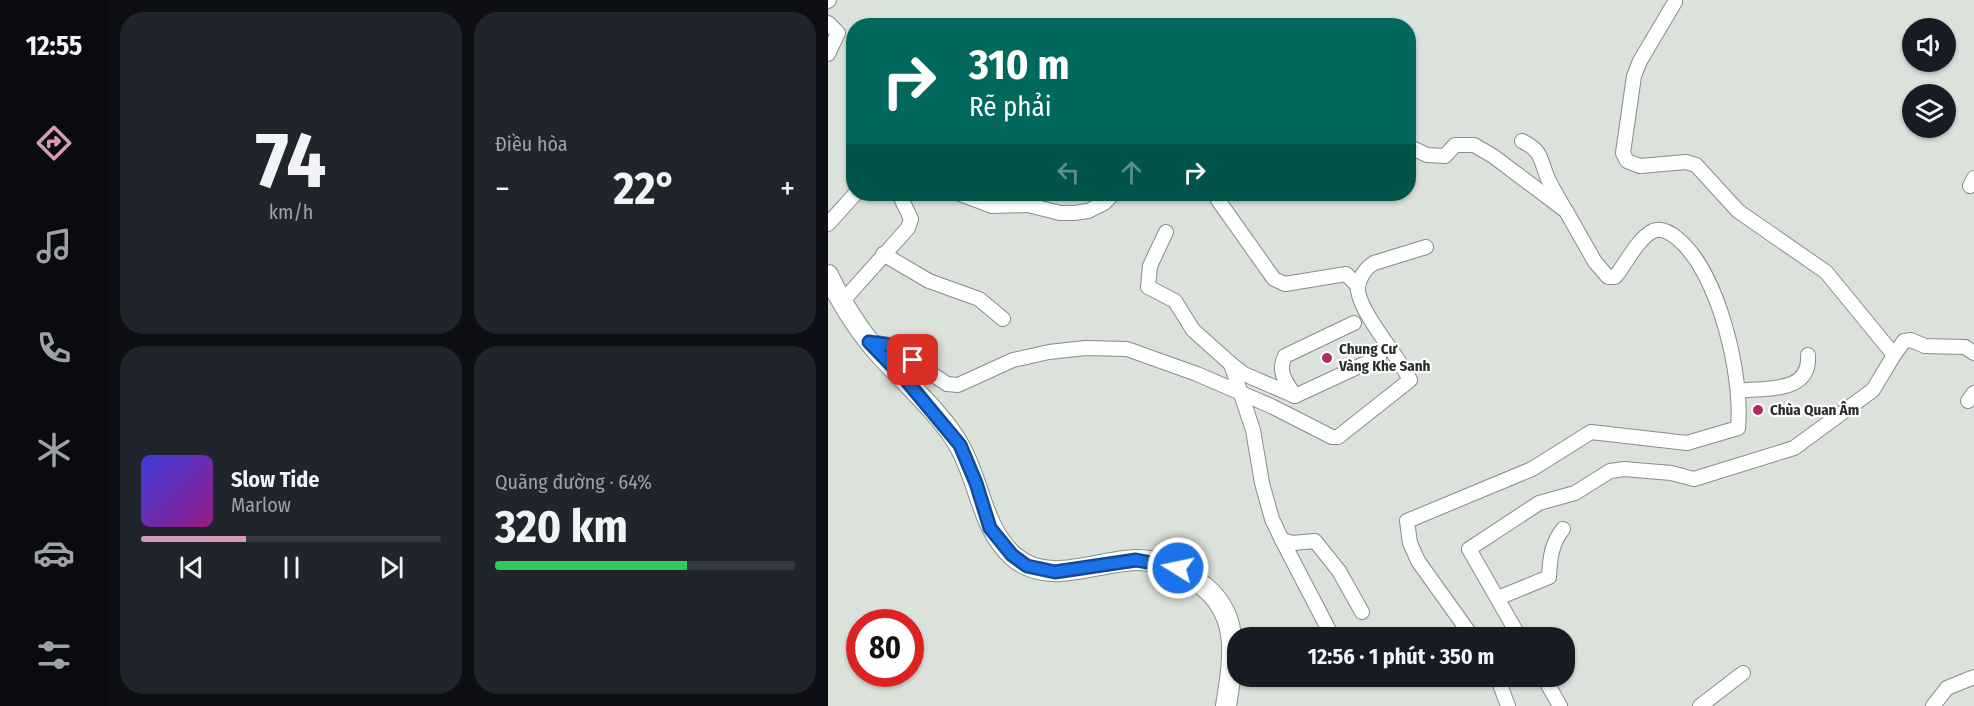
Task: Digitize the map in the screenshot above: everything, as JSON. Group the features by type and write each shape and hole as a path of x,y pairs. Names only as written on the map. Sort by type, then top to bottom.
{"highway":[{"path":"828,275 842,303 869,342 905,379 960,445 976,483 990,528 1012,555 1027,566 1055,572 1136,560 1178,568 1210,590 1221,604 1230,627 1234,656 1226,706"}],"street":[{"path":"1675,2 1640,61 1634,76 1623,153 1627,161 1640,166 1686,162 1696,165 1738,210 1826,272 1894,355"},
{"path":"828,54 833,28"},
{"path":"1465,627 1418,561 1410,543 1407,521 1532,469 1591,432 1687,443 1738,428 1740,408 1738,390 1722,316 1688,248 1671,233 1661,230 1653,231 1641,242 1615,277 1608,277 1595,262 1566,211 1546,174 1543,159 1533,147 1522,141"},
{"path":"1416,150 1427,155 1445,156 1455,145 1474,145 1566,211"},
{"path":"828,224 849,201"},
{"path":"842,303 908,228 911,219 902,201"},
{"path":"906,210 909,201"},
{"path":"979,201 992,206 1028,205 1060,213 1088,211 1105,201"},
{"path":"869,342 889,345 948,384 958,385 1012,360 1085,348 1127,349 1240,392 1332,437 1338,437 1407,385 1410,380 1364,305 1358,286 1346,274 1285,284 1274,279 1219,201"},
{"path":"1166,232 1150,266 1148,287 1175,301 1193,330 1244,374 1295,396 1379,357"},
{"path":"1358,286 1367,268 1374,263 1426,247"},
{"path":"883,254 922,279 985,303 1003,319"},
{"path":"1295,396 1281,373 1281,363 1286,356 1354,323"},
{"path":"1514,627 1469,549 1539,503 1575,493 1610,471 1624,469 1671,473 1694,479 1794,448 1873,390 1904,341 1911,340 1925,346 1965,347 1974,353"},
{"path":"1738,390 1757,388 1770,391 1796,382 1806,371 1808,355"},
{"path":"1231,364 1253,430 1262,483 1272,519 1327,627"},
{"path":"1498,598 1549,577 1550,556 1555,539 1563,529"},
{"path":"1282,540 1293,543 1315,541 1339,571 1362,612"},
{"path":"1700,706 1743,673"},
{"path":"1933,706 1947,688 1974,677"},
{"path":"1501,687 1508,706"},
{"path":"1549,687 1560,706"}],"place":[{"name":"Chung Cư Vàng Khe Sanh","path":"1327,358"},
{"name":"Chùa Quan Âm","path":"1758,410"}],"route":[{"path":"913,360 889,345 869,342 905,379 960,445 976,483 990,528 1012,555 1027,566 1055,572 1136,560 1178,568"}]}
